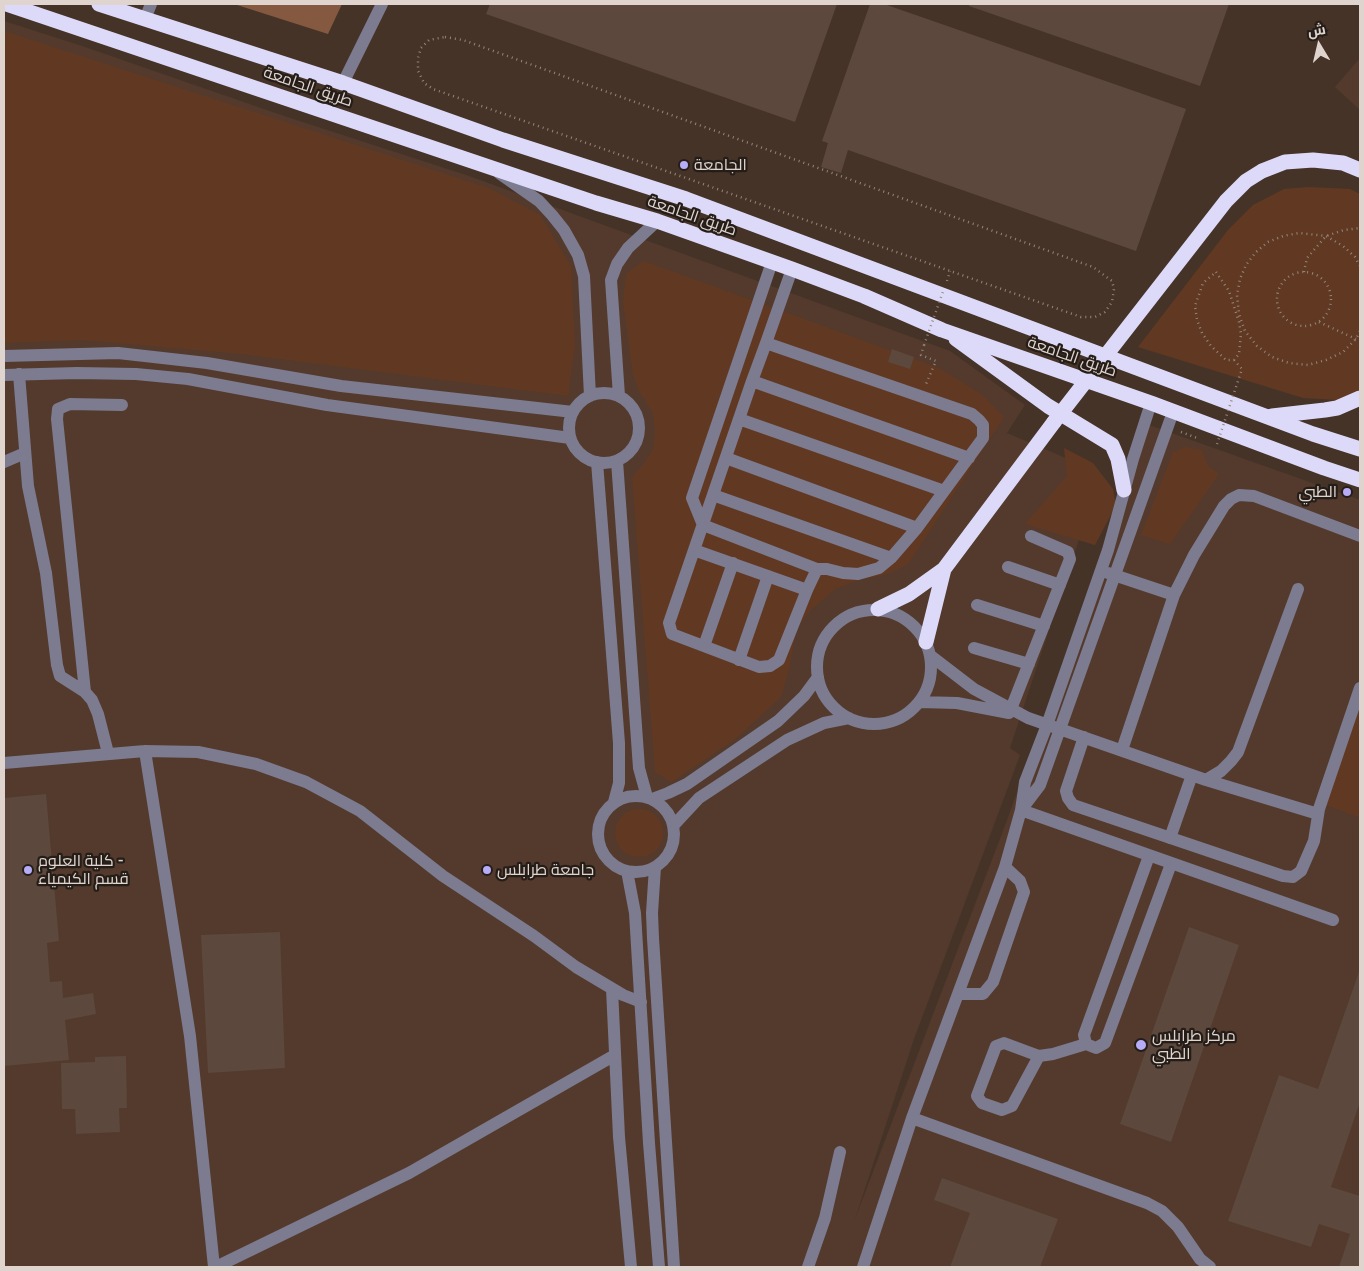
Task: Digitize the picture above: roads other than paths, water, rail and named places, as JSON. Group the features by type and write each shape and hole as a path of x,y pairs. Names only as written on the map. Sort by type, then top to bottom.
{"highway":[{"name":"طريق الجامعة","path":"6,4 596,203 657,221 864,296 942,330 1151,403 1360,480"},
{"name":"طريق الجامعة","path":"99,4 686,200 1360,450"},
{"path":"878,609 914,592 944,569 1054,422 1226,201 1246,182 1262,171 1286,162 1313,160 1343,163 1360,170"},
{"path":"942,330 1048,406 1112,445 1118,459 1124,490"},
{"path":"1268,416 1337,408 1360,398"},
{"path":"928,649 944,569"}],"street":[{"path":"145,19 151,4"},
{"path":"343,84 382,4"},
{"path":"488,166 539,201 564,230 578,255 584,276 590,396"},
{"path":"619,396 611,280 617,264 628,248 657,221"},
{"path":"766,343 972,414 983,426 983,438 969,458 916,528 891,558 879,568 858,574 843,574 827,569 817,569 703,525 692,498 772,262"},
{"path":"792,269 668,623 672,634 759,667 770,666 779,660 817,569"},
{"path":"4,356 118,353 207,363 342,386 573,412"},
{"path":"19,374 28,486 46,573 57,666 60,676 85,692 92,700 98,714 108,753"},
{"path":"4,375 136,374 188,379 327,405 570,438"},
{"path":"752,381 969,458"},
{"path":"605,393 619,396 635,410 639,419 640,430 638,440 626,456 616,461 607,463 588,459 580,454 570,438 569,424 573,412 583,400 590,396 605,393"},
{"path":"862,1267 912,1118 1006,867 1021,810 1024,782 1047,725 1100,571 1151,403"},
{"path":"85,692 57,419 58,408 70,404 122,405"},
{"path":"1021,810 1040,785 1173,412"},
{"path":"739,419 944,491"},
{"path":"4,462 25,453"},
{"path":"726,458 916,528"},
{"path":"616,461 639,768 650,798 666,810 673,826 674,834 671,849 667,856 655,866 641,872 627,871 616,867 608,860 598,841 598,830 600,819 614,802 624,797 650,798 668,793 687,784 778,721 804,696 818,677"},
{"path":"597,462 619,743 619,783 614,802"},
{"path":"1122,750 1174,595 1194,555 1224,506 1231,499 1239,495 1247,494 1254,496 1360,536"},
{"path":"713,495 891,558"},
{"path":"1012,709 1070,559 1068,552 1031,536"},
{"path":"694,550 807,590"},
{"path":"704,646 733,563"},
{"path":"1008,567 1060,585"},
{"path":"1100,571 1116,574 1174,595"},
{"path":"740,660 768,576"},
{"path":"1206,780 1221,771 1238,752 1298,589"},
{"path":"977,605 1044,626"},
{"path":"878,609 893,612 907,619 918,630 928,649 931,672 927,688 919,702 908,713 894,720 879,724 864,723 849,718 828,701 822,690 818,677 817,662 820,648 827,634 836,624 856,613 878,609"},
{"path":"974,648 1029,664"},
{"path":"928,649 974,689 1028,718"},
{"path":"1084,737 1067,788 1067,795 1073,805 1283,876 1292,877 1301,871 1304,866 1314,840 1318,814 1360,688"},
{"path":"919,702 957,703 1028,718 1206,780 1318,814"},
{"path":"673,826 699,798 787,740 824,723 849,718"},
{"path":"145,751 190,1036 215,1267 410,1173 615,1055"},
{"path":"4,763 108,753 145,751 198,752 256,764 306,782 360,811 443,876 576,967 623,995 641,1002"},
{"path":"1170,838 1192,775"},
{"path":"1021,810 1333,920"},
{"path":"1086,1044 1084,1035 1148,856"},
{"path":"1039,1056 1012,1106 1002,1110 982,1103 977,1096 996,1046 1004,1043 1039,1056 1053,1054 1086,1044 1096,1048 1105,1043 1171,864"},
{"path":"655,866 652,913 653,938 674,1267"},
{"path":"959,994 983,994 993,982 1024,892 1020,881 1006,867"},
{"path":"627,871 635,913 649,1143 659,1267"},
{"path":"612,988 619,1137 631,1267"},
{"path":"912,1118 1146,1203 1162,1211 1178,1227 1200,1259 1210,1267"},
{"path":"808,1267 823,1224 840,1152"}],"place":[{"name":"الجامعة","path":"684,165"},
{"name":"الطبي","path":"1347,492"},
{"name":"كلية العلوم - قسم الكيمياء","path":"28,870"},
{"name":"جامعة طرابلس","path":"487,870"},
{"name":"مركز طرابلس الطبي","path":"1141,1045"}]}
